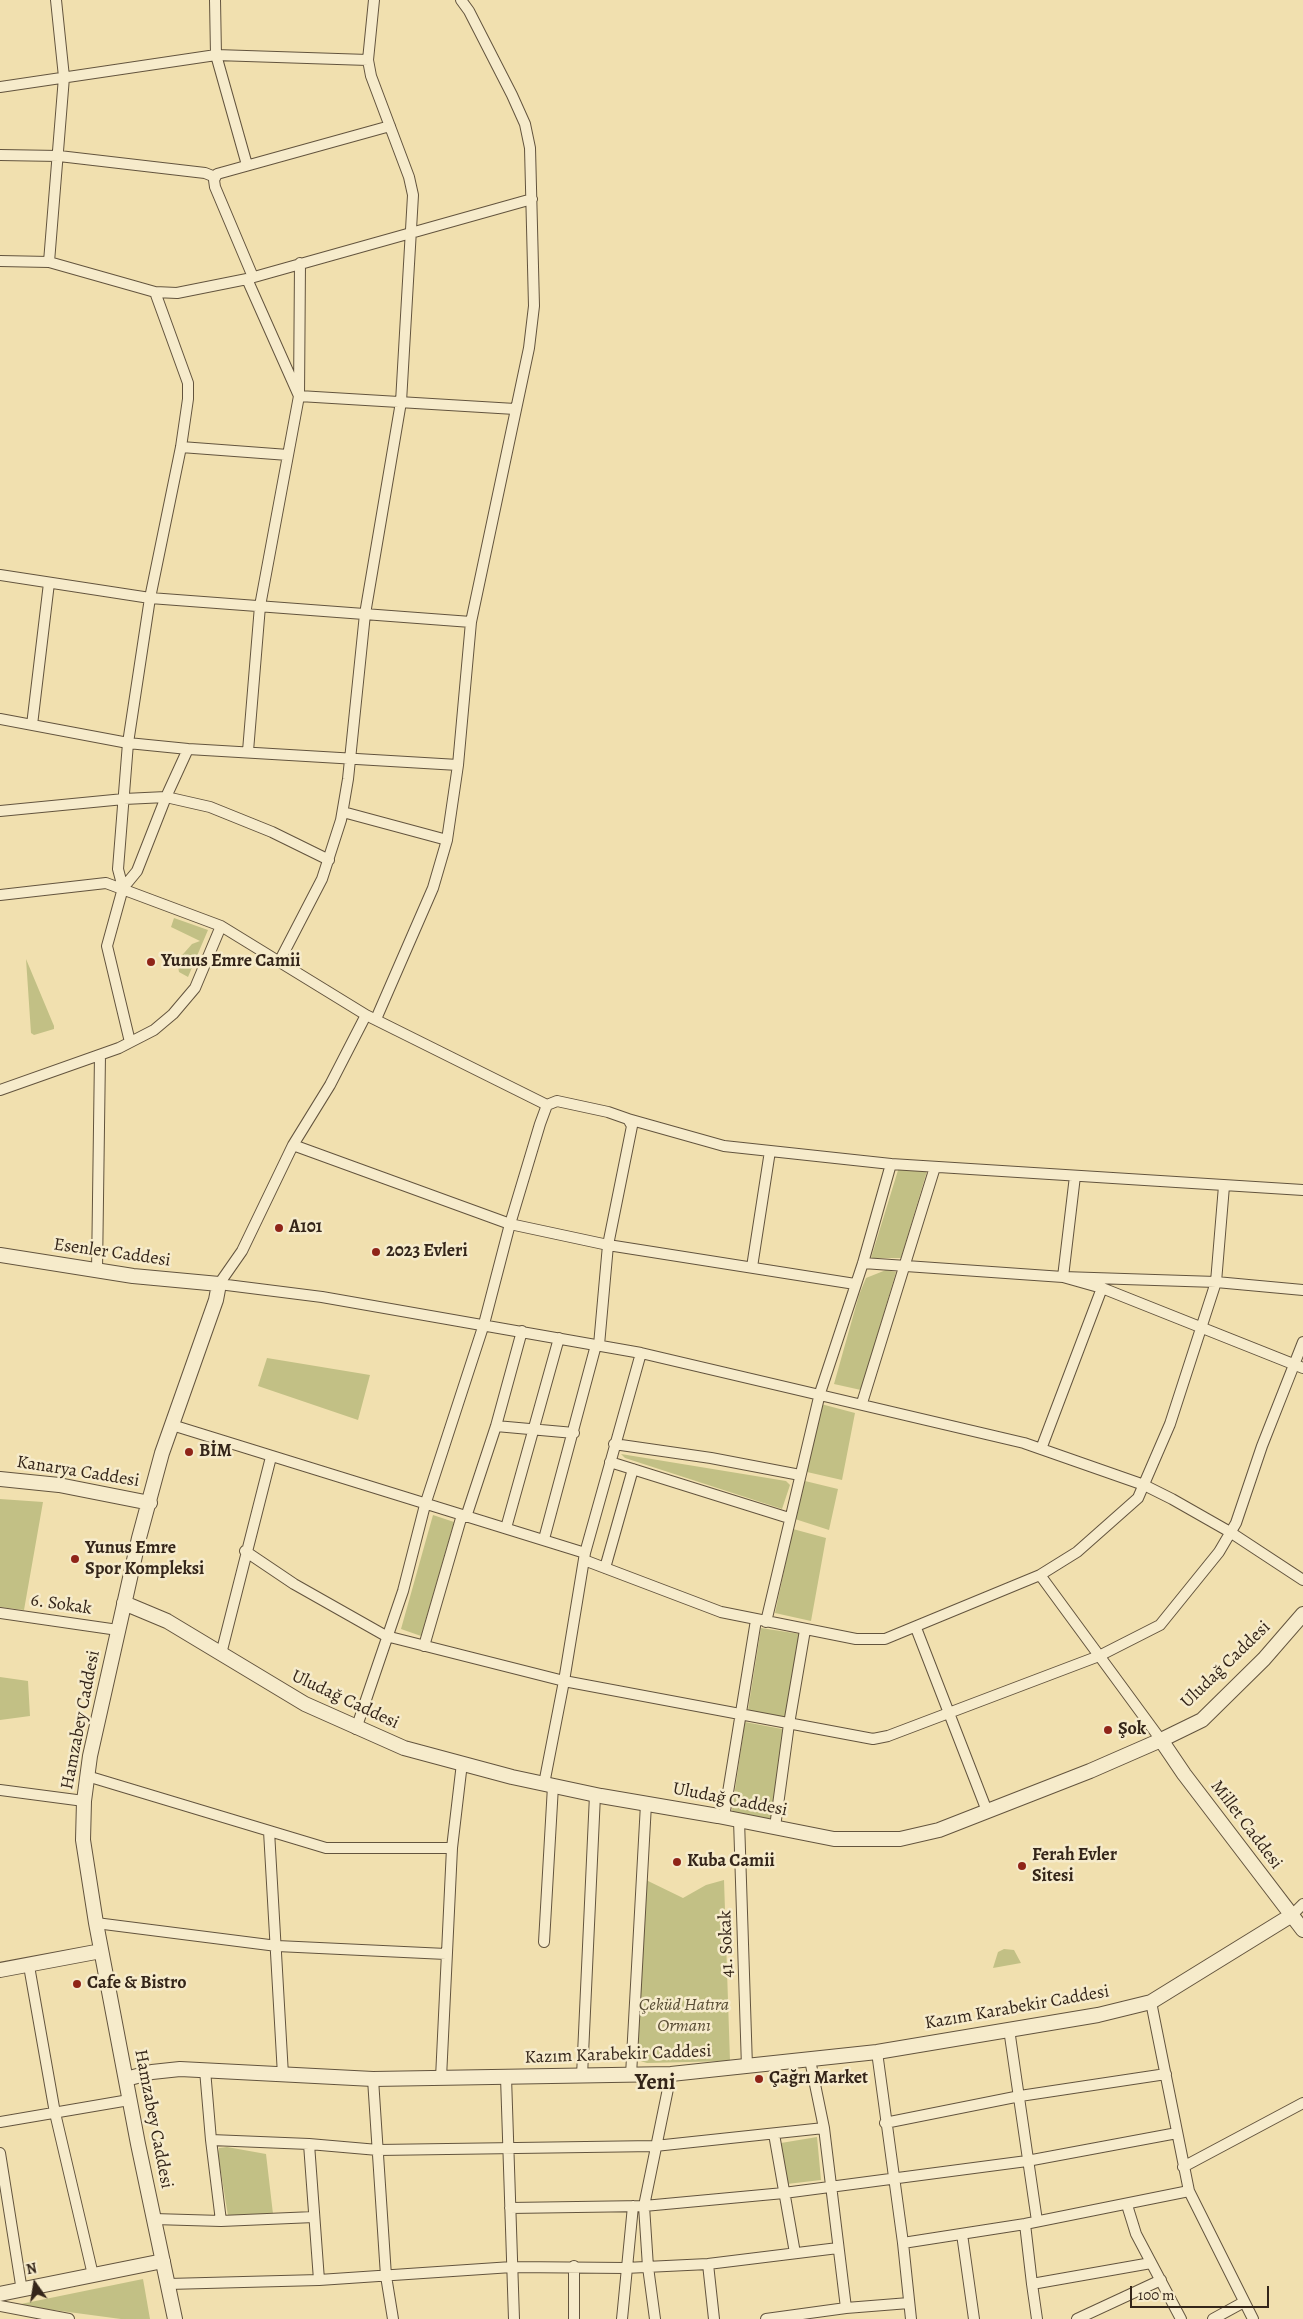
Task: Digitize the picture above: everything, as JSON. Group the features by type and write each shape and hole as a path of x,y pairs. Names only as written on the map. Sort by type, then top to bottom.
{"street":[{"path":"48,262 59,156 64,77 56,0"},
{"path":"214,0 216,55 247,165"},
{"path":"279,962 313,898 329,860 343,812 365,614 401,402 413,195 410,177 372,76 368,60 374,0"},
{"path":"461,0 474,20 525,124 530,148 534,306 529,348 471,622 463,688 458,765 447,840 434,888 371,1017 293,1145 242,1251 219,1284 322,1297 484,1324 640,1353 862,1403 1041,1449 1144,1485 1230,1532 1303,1580"},
{"path":"0,87 216,55 368,60"},
{"path":"299,396 215,187 215,177 220,172 390,126"},
{"path":"0,155 59,156 205,173 215,177"},
{"path":"0,261 48,262 155,292 177,293 250,278 532,199"},
{"path":"248,751 260,606 299,396 300,263"},
{"path":"123,888 118,869 128,743 150,598 181,447 188,383 155,292"},
{"path":"299,396 515,409"},
{"path":"181,447 288,455"},
{"path":"0,576 150,598 471,622"},
{"path":"32,725 49,583"},
{"path":"0,719 128,743 188,749 248,751 458,765"},
{"path":"130,1042 106,946 123,888 137,871 166,797 188,749"},
{"path":"0,811 124,799 166,797 210,807 272,832 329,860"},
{"path":"343,812 447,840"},
{"path":"0,895 106,883 123,888 221,926 371,1017 548,1104 557,1101 608,1112 724,1146 890,1164 1224,1186 1272,1186 1303,1190"},
{"path":"0,1090 100,1055 154,1030 173,1014 195,988 221,926"},
{"path":"97,1270 100,1055"},
{"path":"356,1729 408,1574 425,1505 484,1324 510,1224 548,1104"},
{"path":"544,1540 597,1345 608,1245 632,1126 628,1119"},
{"path":"293,1145 510,1224 608,1245 856,1284"},
{"path":"752,1268 770,1151"},
{"path":"724,1817 739,1714 761,1621 820,1393 863,1263 890,1164"},
{"path":"862,1403 934,1167"},
{"path":"1063,1277 1074,1176"},
{"path":"172,1425 425,1505 544,1540 605,1568 721,1612 856,1639 885,1639 916,1628 961,1606 1040,1575 1076,1552 1138,1498 1170,1424 1216,1282 1224,1186"},
{"name":"Esenler Caddesi","path":"0,1255 170,1281 219,1284"},
{"path":"863,1263 1063,1277 1216,1282 1303,1290"},
{"path":"1063,1277 1102,1288 1298,1366"},
{"name":"Hamzabey Caddesi","path":"175,2319 129,2100 96,1923 83,1840 84,1801 87,1776 124,1603 162,1453 219,1284"},
{"path":"1041,1449 1102,1288"},
{"path":"424,1646 464,1516 496,1426 522,1331"},
{"path":"506,1528 558,1338"},
{"path":"245,1551 294,1584 386,1636 564,1681 789,1724 873,1738 888,1736 1099,1656 1160,1625 1219,1552 1236,1523 1262,1446 1298,1366 1303,1342"},
{"path":"544,1942 549,1785 584,1557 640,1353"},
{"path":"496,1426 574,1433"},
{"path":"614,1444 800,1474"},
{"path":"220,1654 245,1551 271,1457"},
{"path":"610,1462 789,1518"},
{"path":"605,1568 632,1469"},
{"name":"Kanarya Caddesi","path":"0,1479 59,1485 150,1504"},
{"path":"1040,1575 1161,1740"},
{"name":"Uludağ Caddesi","path":"124,1603 167,1621 305,1704 356,1729 404,1748 462,1764 595,1795 724,1817 834,1839 900,1839 939,1830 1161,1740 1202,1720 1264,1660 1303,1614"},
{"name":"6. Sokak","path":"0,1613 118,1630"},
{"path":"916,1628 987,1811"},
{"path":"775,1827 789,1724 806,1630"},
{"name":"Millet Caddesi","path":"1161,1740 1218,1820 1303,1930"},
{"path":"441,2078 452,1848 462,1764"},
{"path":"87,1776 326,1848 452,1848"},
{"path":"0,1790 84,1801"},
{"path":"582,2076 595,1795"},
{"path":"631,2075 646,1804"},
{"name":"41. Sokak","path":"740,1820 747,2067"},
{"path":"269,1830 283,2075"},
{"path":"1292,1915 1303,1904"},
{"name":"Kazım Karabekir Caddesi","path":"126,2079 152,2072 180,2068 373,2079 671,2074 877,2052 1098,2015 1151,2002 1292,1915"},
{"path":"96,1923 277,1946 446,1954"},
{"path":"0,1970 101,1951"},
{"path":"29,1966 55,2113 93,2275"},
{"path":"1151,2002 1182,2167 1189,2192 1253,2319"},
{"path":"1009,2029 1037,2221"},
{"path":"877,2052 885,2123 903,2243 911,2319"},
{"path":"810,2060 824,2128 846,2308"},
{"path":"205,2070 221,2221"},
{"path":"655,2319 648,2267 644,2206 671,2074"},
{"path":"885,2123 1020,2096 1166,2074"},
{"path":"506,2077 514,2319"},
{"path":"373,2079 386,2276 393,2319"},
{"path":"0,2122 129,2100"},
{"path":"1182,2167 1303,2103"},
{"path":"211,2140 309,2144 378,2150 655,2146 824,2128"},
{"path":"774,2134 795,2253"},
{"path":"510,2208 644,2206 784,2193 1028,2161 1177,2134"},
{"path":"309,2144 319,2280"},
{"path":"0,2153 5,2213 22,2291"},
{"path":"903,2243 1025,2224 1189,2192"},
{"path":"1127,2204 1136,2234 1181,2319"},
{"path":"622,2319 625,2268 633,2206"},
{"path":"154,2219 221,2221 314,2217"},
{"path":"1025,2224 1038,2319"},
{"path":"962,2234 974,2319"},
{"path":"168,2284 319,2280 512,2267 574,2266 625,2268 708,2264 838,2248"},
{"path":"0,2294 22,2291 163,2260"},
{"path":"1032,2284 1151,2263"},
{"path":"708,2264 714,2319"},
{"path":"574,2266 574,2319"},
{"path":"1077,2319 1160,2280"},
{"path":"1213,2319 1244,2302"},
{"path":"766,2319 846,2308 909,2303"},
{"path":"0,2306 53,2318 69,2319"}],"green space":[{"path":"174,918 208,930 188,977 179,972 177,961 192,944 200,941 171,927"},
{"path":"26,959 54,1026 54,1029 34,1035 31,1033"},
{"path":"899,1167 927,1171 901,1258 871,1258"},
{"path":"886,1270 896,1272 861,1390 834,1384 859,1295 866,1278"},
{"path":"267,1358 370,1375 358,1420 258,1386"},
{"path":"821,1404 855,1413 842,1480 807,1472"},
{"path":"621,1454 786,1481 790,1485 782,1509 625,1458"},
{"path":"805,1481 838,1489 829,1530 795,1519"},
{"path":"0,1499 43,1502 24,1610 0,1607"},
{"path":"433,1515 454,1522 421,1636 401,1629"},
{"path":"793,1529 826,1538 811,1621 775,1613"},
{"path":"761,1628 800,1634 785,1718 748,1710"},
{"path":"0,1677 28,1681 30,1716 0,1720"},
{"path":"745,1722 782,1729 784,1732 773,1816 766,1821 735,1814 732,1810"},
{"name":"Çeküd Hatıra Ormanı","path":"646,1880 683,1898 706,1885 724,1880 730,2061 647,2063 637,2060"},
{"path":"1004,1949 1014,1950 1021,1963 993,1968 998,1952"},
{"path":"817,2137 821,2180 787,2184 781,2143"},
{"path":"227,2147 266,2154 273,2214 228,2216 218,2154 219,2148"},
{"path":"143,2279 150,2319 121,2319 16,2305"}],"place":[{"name":"Yunus Emre Camii","path":"151,962"},
{"name":"A101","path":"279,1228"},
{"name":"2023 Evleri","path":"376,1252"},
{"name":"BİM","path":"189,1452"},
{"name":"Yunus Emre Spor Kompleksi","path":"75,1559"},
{"name":"Şok","path":"1108,1730"},
{"name":"Kuba Camii","path":"677,1862"},
{"name":"Ferah Evler Sitesi","path":"1022,1866"},
{"name":"Cafe & Bistro","path":"77,1984"},
{"name":"Çağrı Market","path":"759,2079"}],"district":[{"name":"Yeni","path":"655,2084"}]}
